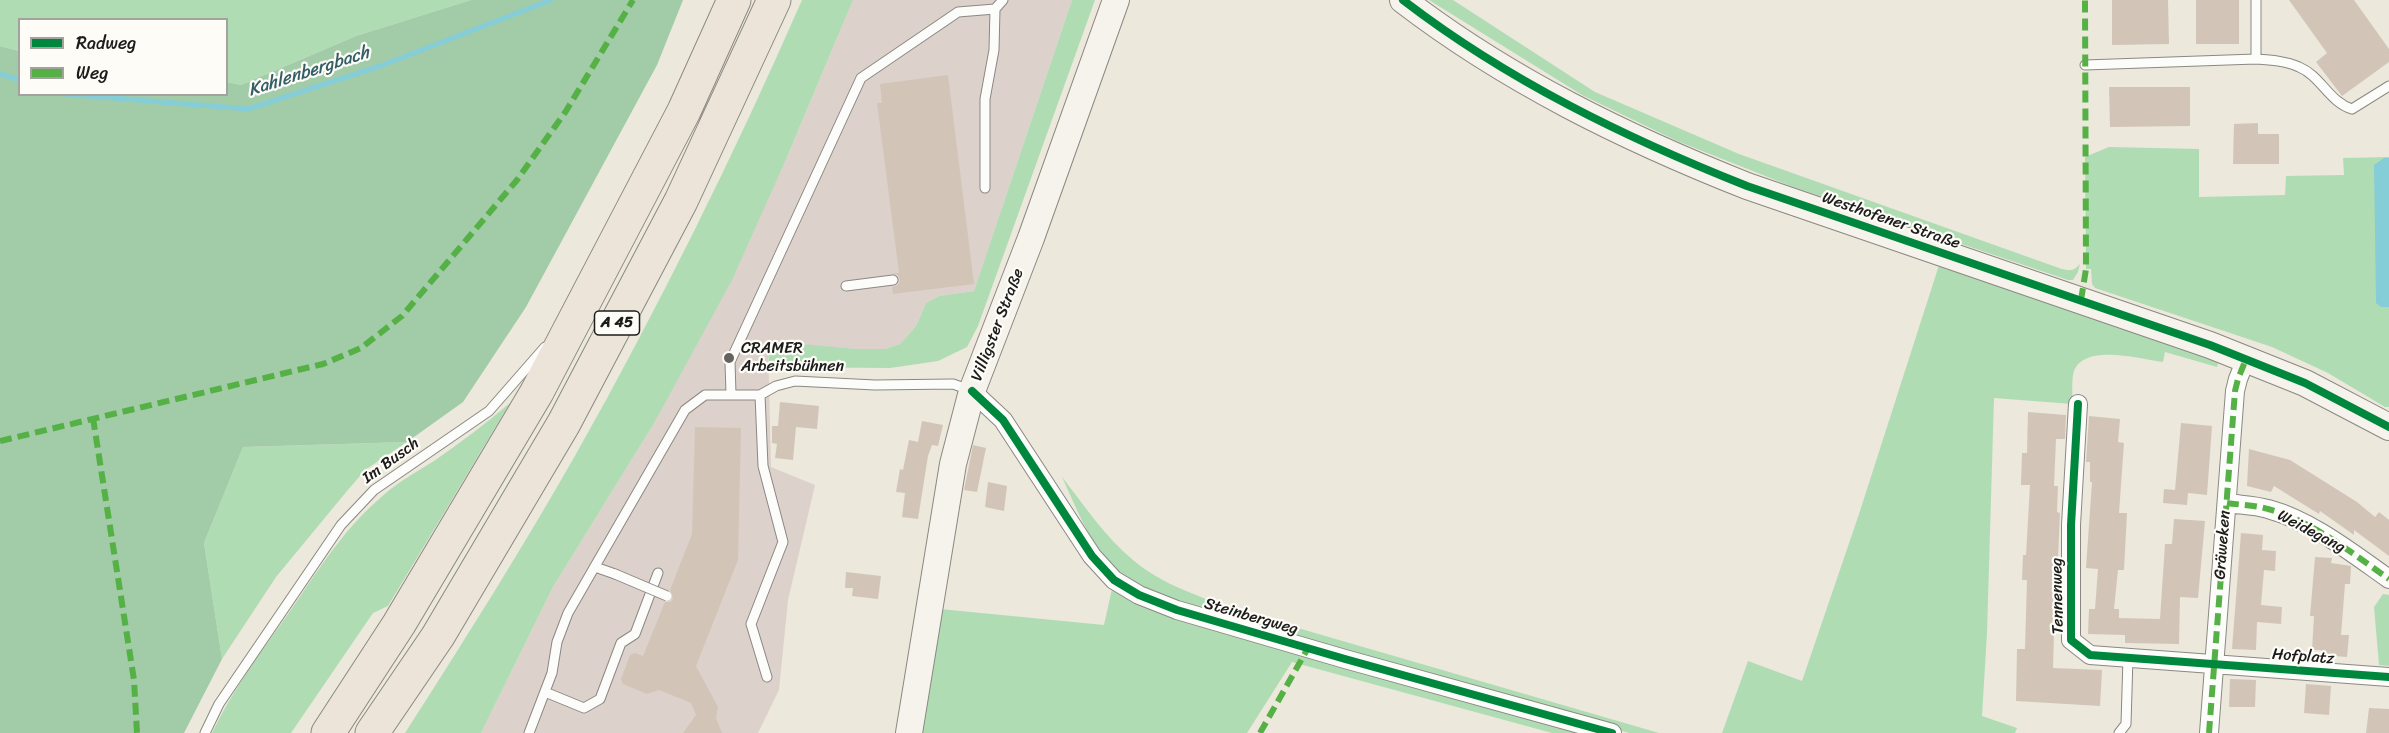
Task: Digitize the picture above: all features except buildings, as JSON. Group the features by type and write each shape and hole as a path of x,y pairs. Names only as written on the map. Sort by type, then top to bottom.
{"highway":[{"name":"A 45","path":"328,733 399,624 537,392 684,111 734,0"},
{"name":"A 45","path":"372,733 438,636 564,423 681,201 774,0"}],"street":[{"name":"Villigster Straße","path":"909,733 953,464 972,391 1032,238 1116,0"},
{"name":"Westhofener Straße","path":"1403,0 1500,65 1585,115 1684,161 1747,186 2163,328 2246,359 2305,383 2389,427"},
{"name":"Gräweken","path":"2209,733 2235,391 2246,359"},
{"name":"Steinbergweg","path":"972,391 1003,420 1092,556 1114,580 1140,595 1177,610 1612,733"},
{"name":"Tennenweg","path":"2078,404 2071,525 2071,640 2091,655 2214,663"},
{"name":"Weidegang","path":"2226,503 2267,508 2285,515 2337,543 2389,579"},
{"name":"Hofplatz","path":"2214,663 2389,677"}],"lane":[{"path":"985,188 985,99 994,50 995,9 1003,0"},
{"path":"2256,0 2256,59"},
{"path":"731,394 730,362 861,78 958,12 995,9"},
{"path":"2085,65 2256,59 2282,62 2301,67 2335,100 2352,109 2389,86"},
{"path":"584,280 589,270 620,237"},
{"path":"846,286 893,280"},
{"name":"Im Busch","path":"205,733 226,694 341,525 374,490 489,411 551,340"},
{"name":"Steinbergweg","path":"760,394 776,386 795,381 875,385 953,384 972,391"},
{"path":"529,733 552,673 557,642 568,613 686,410 705,395 760,394 763,465 783,542 751,624 766,677"},
{"path":"595,567 667,596"},
{"path":"545,692 584,708 600,699 621,643 635,634 658,573"},
{"path":"2119,733 2126,724 2128,658"}],"shaded area":[{"name":"CRAMER Arbeitsbühnen","path":"853,0 1072,0 974,291 939,296 926,303 916,326 900,344 885,349 768,342 771,467 815,485 788,600 779,690 758,733 481,733 553,587 653,425 787,157"}],"green space":[{"path":"0,0 471,0 356,36 241,85 228,82 228,18 18,18 18,51 0,46"},
{"path":"471,0 683,0 657,65 526,307 463,402 407,442 243,447 204,543 222,659 184,733 0,733 0,46 18,51 18,96 228,96 228,82 241,85 356,36"},
{"path":"802,0 853,0 732,280 653,425 553,587 481,733 405,733 514,560 607,399 695,230"},
{"path":"1072,0 1095,0 978,326 967,347 938,361 890,368 769,367 768,341 857,349 885,349 900,344 916,326 926,303 939,296 974,291"},
{"path":"1429,0 1453,0 1595,92 1739,154 2059,268 2071,270 2080,264 2078,272 2073,280 2068,280 1793,187 1677,141 1582,95"},
{"path":"2109,147 2199,149 2199,197 2285,195 2286,176 2344,175 2343,158 2389,157 2389,407 2385,407 2328,373 2272,347 2095,288 2092,284 2091,269 2086,269 2085,157"},
{"path":"1940,262 2210,359 2218,363 2217,367 2165,352 2163,362 2128,356 2101,355 2089,357 2080,362 2074,371 2072,404 1994,398 1987,633 1982,716 2017,728 2015,733 1722,733 1748,661 1802,681 1859,514"},
{"path":"510,403 388,606 373,613 291,733 212,733 247,672 319,569 353,525 391,489 434,461"},
{"path":"407,442 365,470 347,491 276,577 222,659 204,543 243,447"},
{"path":"1062,477 1095,520 1123,551 1144,569 1183,589 1236,610 1659,733 1629,733 1164,597 1131,580 1116,569 1101,553 1088,532"},
{"path":"1114,580 1138,600 1590,733 1552,733 1292,662 1247,733 910,733 930,608 1104,625"},
{"path":"2383,594 2389,595 2389,666 2379,665 2374,607"}],"water":[{"path":"2384,158 2389,158 2389,307 2381,307 2376,303 2374,165"}],"waterway":[{"name":"Kahlenbergbach","path":"89,96 248,109 380,66 551,0"},
{"name":"Kahlenbergbach","path":"0,74 18,79"}],"marked path":[{"path":"0,441 323,364 361,348 402,316 517,180 566,111 633,0"},
{"path":"2081,300 2086,269 2085,0"},
{"path":"2209,733 2235,391 2246,359"},
{"path":"93,418 134,680 137,733"},
{"path":"2227,503 2263,508 2300,521 2331,539 2389,579"},
{"path":"1260,733 1308,648"}],"cycle path":[{"path":"1403,0 1443,29 1526,81 1612,127 1702,168 1747,186 2210,345 2305,383 2389,427"},
{"path":"972,391 1003,420 1092,556 1114,580 1139,595 1177,610 1612,733"},
{"path":"2078,404 2071,525 2071,640 2090,655 2389,677"}],"place":[{"name":"CRAMER Arbeitsbühnen","path":"729,358"}]}
